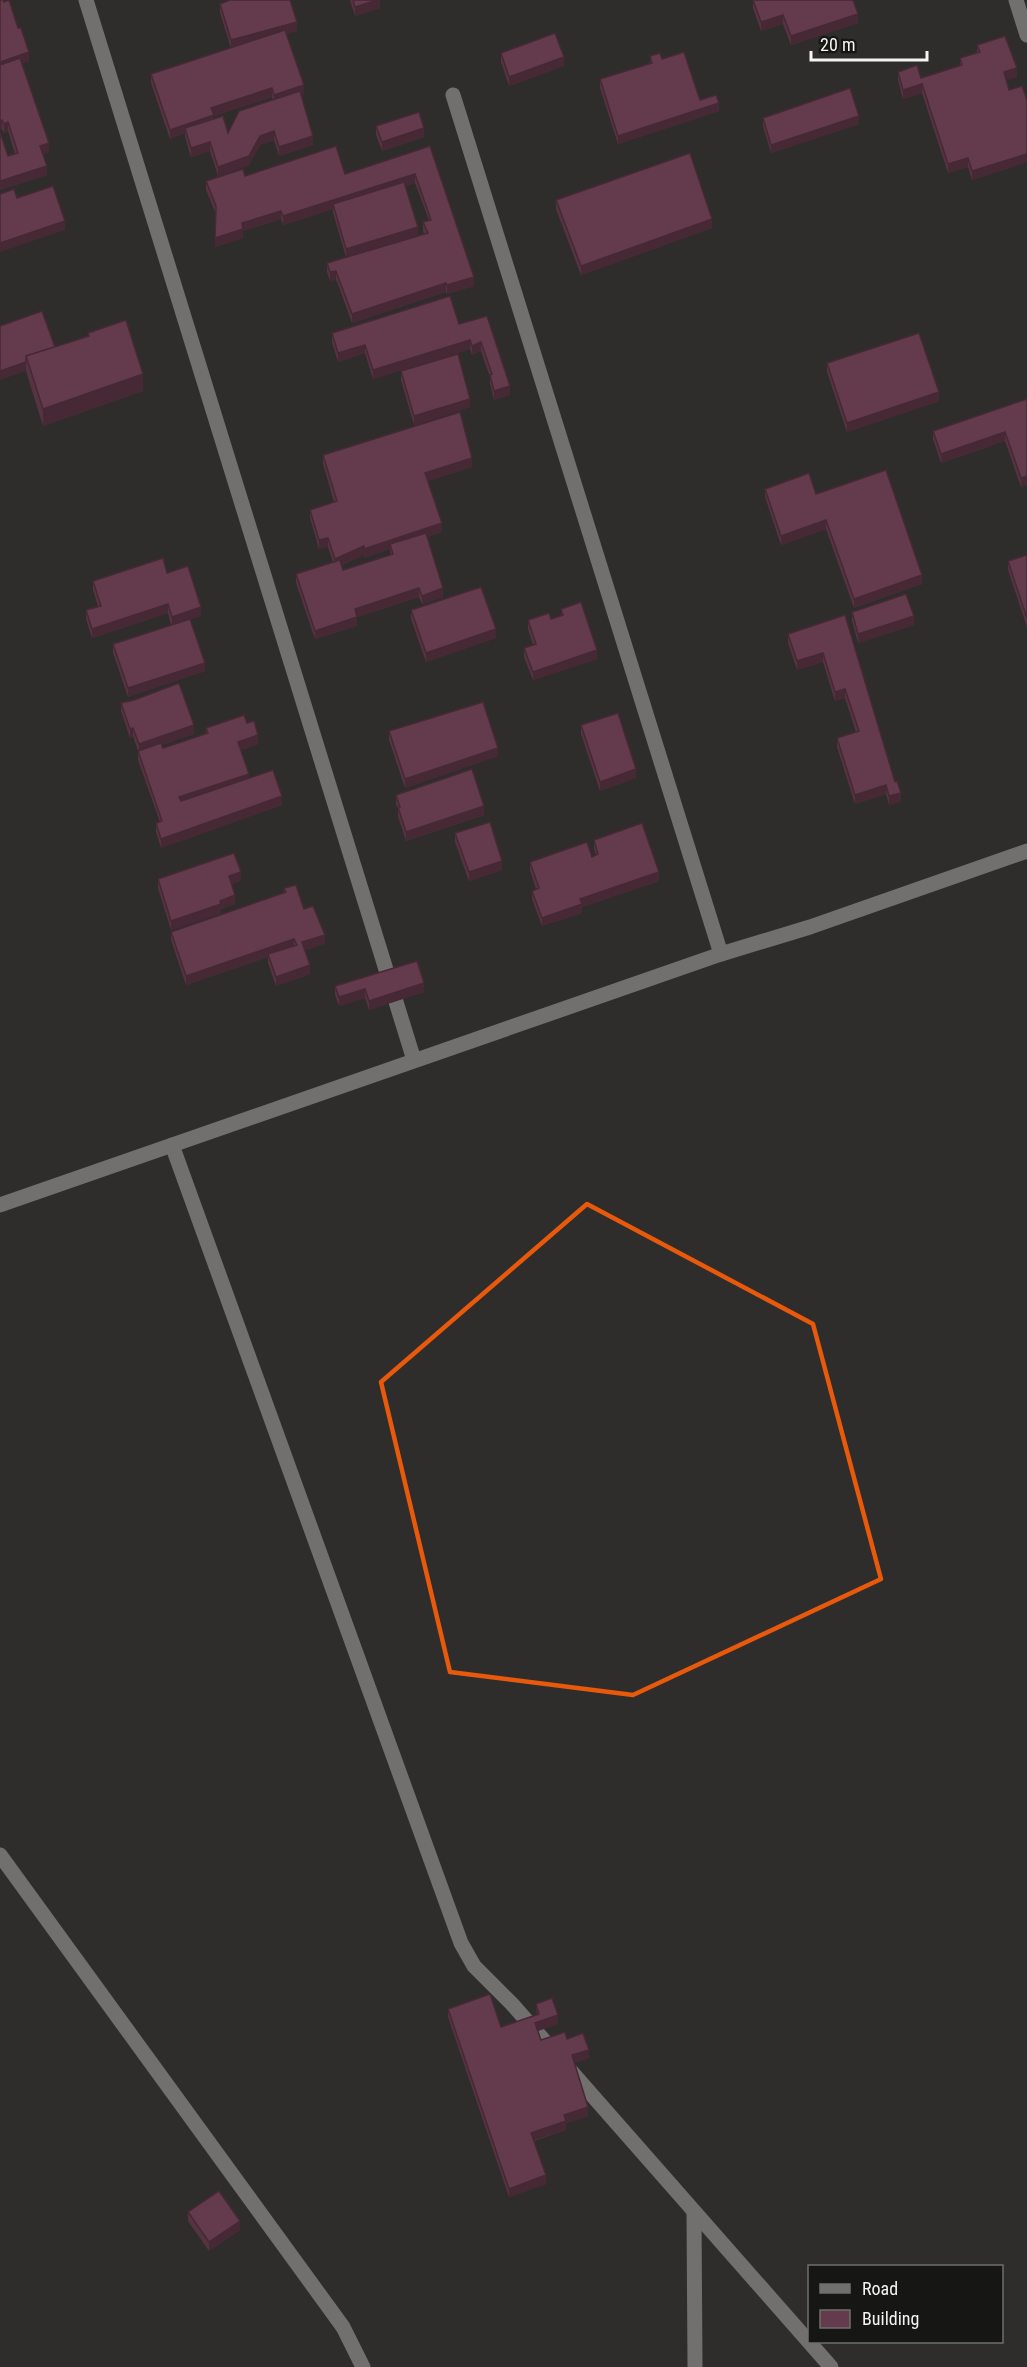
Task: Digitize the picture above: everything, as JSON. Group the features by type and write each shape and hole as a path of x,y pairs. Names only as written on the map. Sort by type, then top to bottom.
{"street":[{"path":"86,0 414,1060"},
{"path":"1016,0 1027,35"},
{"path":"453,95 721,954"},
{"path":"0,1205 721,954 810,927 1027,851"},
{"path":"172,1145 461,1943 474,1966 512,2004 808,2341"},
{"path":"0,1855 343,2327 363,2367"},
{"path":"694,2212 695,2367"},
{"path":"810,2343 831,2367"}],"highlighted area":[{"path":"587,1204 813,1324 881,1579 633,1695 450,1672 381,1382"}],"building":[{"path":"0,0 4,2 9,0 29,52 0,62"},
{"path":"230,0 290,0 297,22 231,40 220,4"},
{"path":"353,0 377,0 355,7"},
{"path":"753,0 853,0 858,14 791,36 783,15 761,22"},
{"path":"285,30 304,85 274,95 272,88 211,108 214,115 170,130 151,74"},
{"path":"555,33 564,57 509,77 501,53"},
{"path":"1005,36 1017,68 1004,72 1009,90 1022,86 1027,100 1027,154 972,171 968,158 948,164 922,84 903,90 898,72 917,65 921,78 962,65 960,58 980,52 977,45"},
{"path":"684,52 700,100 716,95 719,103 618,136 600,79 652,63 650,56 660,53 662,59"},
{"path":"20,58 49,143 40,146 47,166 0,181 0,132 8,156 18,153 8,122 4,124 2,120 0,121 0,65"},
{"path":"850,88 859,116 771,145 763,118"},
{"path":"300,91 313,136 279,147 274,131 260,136 249,156 218,167 210,142 191,148 185,128 223,116 228,133 239,111"},
{"path":"419,112 424,128 382,142 376,126"},
{"path":"336,146 345,174 430,146 474,277 447,285 446,283 352,314 336,271 330,272 327,263 428,233 423,222 431,220 415,174 283,216 281,211 242,223 243,229 215,238 216,206 206,181 243,169 245,176"},
{"path":"690,153 712,219 581,266 556,200"},
{"path":"404,182 418,227 346,249 333,204"},
{"path":"53,186 65,221 0,243 0,194 14,189 17,198"},
{"path":"450,296 459,324 487,316 510,386 494,391 490,375 492,374 481,342 472,346 470,340 373,370 365,345 338,353 332,333"},
{"path":"42,311 55,347 26,356 26,362 0,371 0,326"},
{"path":"126,320 143,374 43,409 26,356 89,336 88,333"},
{"path":"919,333 939,392 847,423 827,363"},
{"path":"458,354 470,399 414,416 401,371"},
{"path":"1027,399 1027,476 1021,478 1005,432 941,454 933,431"},
{"path":"460,412 472,458 425,473 442,523 364,549 364,546 335,559 328,538 319,540 310,510 337,501 323,455"},
{"path":"886,470 922,575 854,599 826,520 781,536 765,489 809,473 816,494"},
{"path":"426,533 443,588 422,596 419,588 355,609 357,617 315,631 296,574 340,560 343,570 393,554 390,544"},
{"path":"1027,555 1027,618 1008,561"},
{"path":"163,558 167,573 188,566 201,607 172,617 168,604 92,629 86,610 101,606 93,581"},
{"path":"481,587 496,629 426,653 411,610"},
{"path":"906,594 914,616 858,634 852,612"},
{"path":"581,602 597,650 533,672 524,648 536,644 528,620 549,613 551,619 563,615 561,609"},
{"path":"845,615 895,782 897,781 901,793 889,796 886,785 855,795 837,738 859,731 845,689 835,692 823,653 797,661 788,634"},
{"path":"190,619 205,663 128,688 113,644"},
{"path":"179,683 194,725 139,744 133,728 130,729 121,703"},
{"path":"483,702 498,748 405,779 389,731"},
{"path":"618,713 636,769 600,782 581,725"},
{"path":"244,715 247,723 254,721 258,735 238,742 249,774 179,797 181,801 273,770 282,796 161,839 156,823 162,821 138,751 161,743 163,748 208,733 206,728"},
{"path":"472,769 484,806 406,832 396,795"},
{"path":"490,822 502,861 469,872 455,833"},
{"path":"642,823 659,872 580,899 582,904 542,918 532,891 539,888 530,862 587,842 592,857 598,854 594,840"},
{"path":"234,853 241,872 229,876 235,895 220,901 221,904 171,921 158,879"},
{"path":"296,885 304,909 313,906 325,935 302,942 310,965 276,977 268,954 297,945 294,939 186,976 171,932 286,892 284,888"},
{"path":"417,961 424,983 369,1001 365,989 339,997 335,986"},
{"path":"490,1994 501,2027 539,2014 536,2004 552,1998 558,2015 535,2023 541,2040 565,2032 567,2039 583,2033 589,2050 572,2055 588,2107 564,2115 566,2121 531,2133 546,2175 509,2189 448,2009"},
{"path":"219,2191 240,2221 209,2242 188,2212"}]}
